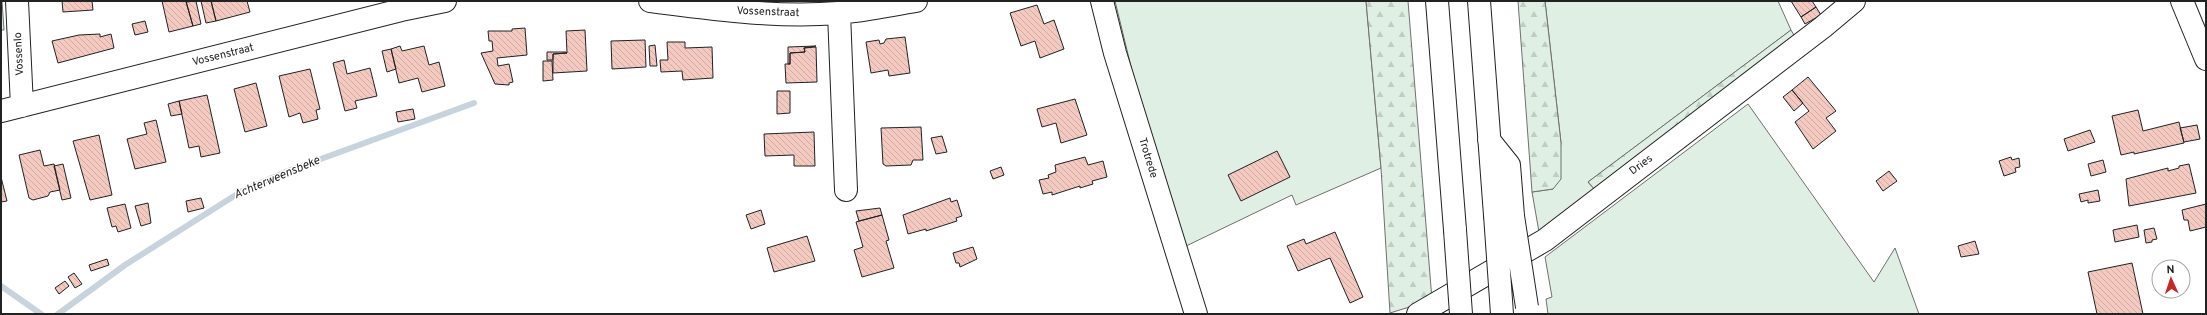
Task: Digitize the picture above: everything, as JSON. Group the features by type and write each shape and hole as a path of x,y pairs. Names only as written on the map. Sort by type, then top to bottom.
{"main road":[{"name":"Vossenlo","path":"17,1 22,106"},
{"name":"Vossenstraat","path":"1,111 401,10 445,1"},
{"name":"Vossenstraat","path":"650,1 738,12 781,14 839,13 916,1"},
{"name":"Trotrede","path":"1102,1 1115,53 1196,314"},
{"path":"1437,1 1461,314"},
{"path":"1479,1 1489,140 1504,215 1528,311"},
{"name":"Dries","path":"1418,314 1545,240 1823,28 1854,1"},
{"path":"2182,1 2206,59"},
{"path":"839,13 846,190"},
{"path":"1502,314 1504,215"}],"green space":[{"path":"2,1 4,30 1,30"},
{"path":"1115,1 1366,1 1381,168 1296,205 1292,195 1184,247 1137,91"},
{"path":"1366,1 1408,1 1432,300 1390,313 1381,168"},
{"path":"1518,1 1545,1 1561,143 1561,179 1553,189 1532,192"},
{"path":"1545,1 1778,1 1791,30 1588,182 1596,191 1539,232 1532,192 1553,189 1561,143"},
{"path":"1791,30 1796,39 1596,191 1588,182"},
{"path":"1748,104 1874,282 1895,248 1919,314 1548,314 1546,299 1552,297 1545,257"}],"building":[{"path":"62,1 92,1 93,10 63,12"},
{"path":"162,1 186,1 193,26 169,32"},
{"path":"196,1 201,24 193,26 186,2"},
{"path":"201,1 211,1 216,21 206,23"},
{"path":"211,1 247,1 250,12 216,21"},
{"path":"1791,1 1812,1 1816,7 1801,17"},
{"path":"1037,5 1044,24 1054,20 1064,49 1040,58 1035,41 1021,46 1010,13"},
{"path":"1816,7 1821,15 1805,24 1801,17"},
{"path":"145,21 148,32 135,35 132,24"},
{"path":"525,28 527,55 497,58 498,66 509,64 513,82 509,83 509,85 495,84 481,53 493,51 492,41 489,41 488,31 512,31 512,29"},
{"path":"585,30 587,71 553,73 553,54 567,53 566,31"},
{"path":"100,34 100,37 111,34 114,48 58,63 52,41 79,35"},
{"path":"905,37 910,73 889,76 888,70 871,73 866,42 879,40 880,44 884,43 886,39"},
{"path":"645,40 646,67 612,69 611,41"},
{"path":"667,42 685,42 685,48 712,47 713,78 683,80 682,71 661,72 660,60 668,60"},
{"path":"655,45 657,66 650,66 649,46"},
{"path":"400,46 402,51 424,46 429,65 439,62 445,86 422,92 418,78 399,83 391,49"},
{"path":"816,46 804,48 805,52 790,53 790,64 788,64 788,47"},
{"path":"816,47 817,82 786,83 785,64 790,64 790,53 805,52 804,48"},
{"path":"391,49 396,69 387,72 382,51"},
{"path":"547,52 567,53 553,54 553,60 547,60"},
{"path":"344,60 347,74 370,68 377,96 355,101 357,108 345,111 333,63"},
{"path":"543,61 552,61 553,80 543,81"},
{"path":"310,69 320,109 316,110 318,119 303,123 300,113 289,117 279,76"},
{"path":"1808,77 1836,111 1826,118 1836,131 1813,149 1795,122 1809,111 1792,90"},
{"path":"256,83 267,126 245,132 234,89"},
{"path":"1792,90 1803,103 1794,111 1783,97"},
{"path":"777,91 790,91 790,113 777,114"},
{"path":"207,95 220,153 201,157 199,146 189,148 179,101"},
{"path":"1075,99 1087,135 1061,143 1056,123 1042,127 1037,109"},
{"path":"179,101 182,114 171,116 168,104"},
{"path":"413,109 415,119 398,122 396,112"},
{"path":"2138,110 2143,131 2179,122 2184,143 2134,154 2134,152 2121,155 2112,116"},
{"path":"156,120 166,162 135,169 127,139 147,134 144,123"},
{"path":"2197,125 2200,139 2184,142 2180,128"},
{"path":"921,127 923,160 913,160 911,165 886,166 883,164 881,128"},
{"path":"2090,130 2095,142 2068,151 2064,139"},
{"path":"814,132 815,166 794,166 794,155 765,156 764,134"},
{"path":"99,135 112,195 90,200 73,141"},
{"path":"942,136 947,152 936,154 931,138"},
{"path":"40,150 44,166 54,164 60,190 50,192 48,196 33,200 29,198 19,155"},
{"path":"1277,151 1290,177 1241,201 1228,175"},
{"path":"1085,157 1088,165 1103,161 1107,177 1092,181 1093,184 1080,188 1080,186 1052,195 1052,192 1043,194 1039,180 1049,178 1048,175 1056,172 1055,165"},
{"path":"2011,157 2012,160 2019,158 2020,167 2015,168 2016,172 2004,176 1999,161"},
{"path":"2103,160 2106,172 2091,176 2088,164"},
{"path":"63,164 71,198 62,200 54,166"},
{"path":"2189,164 2196,193 2129,206 2126,179 2168,168 2168,171 2179,168 2179,166"},
{"path":"1001,167 1004,175 993,179 990,171"},
{"path":"1889,171 1897,181 1883,191 1876,181"},
{"path":"1,177 7,201 1,202"},
{"path":"2098,190 2100,201 2088,203 2088,200 2081,202 2079,194"},
{"path":"201,198 204,208 188,212 186,201"},
{"path":"950,198 951,202 957,200 962,216 956,218 957,221 926,231 926,229 908,234 903,215"},
{"path":"148,203 151,223 141,226 135,206"},
{"path":"125,204 131,228 118,232 116,226 112,227 107,208"},
{"path":"2206,204 2206,227 2190,231 2188,220 2184,220 2182,210"},
{"path":"880,208 882,215 859,221 856,211"},
{"path":"761,210 765,224 751,229 746,215"},
{"path":"882,215 889,240 886,241 894,268 862,277 854,250 863,247 856,222"},
{"path":"2137,225 2139,237 2115,242 2113,230"},
{"path":"2154,228 2157,239 2146,243 2144,230"},
{"path":"1335,232 1363,297 1350,303 1330,258 1298,271 1287,246 1304,239 1306,244"},
{"path":"807,236 815,261 774,272 767,248"},
{"path":"1975,241 1979,254 1961,257 1958,246"},
{"path":"973,247 977,259 960,267 959,263 956,263 953,253"},
{"path":"107,259 109,265 91,271 89,265"},
{"path":"2132,263 2143,314 2097,314 2088,272"},
{"path":"74,273 82,284 75,288 68,277"},
{"path":"65,281 69,286 59,294 55,288"}],"waterway":[{"name":"Achterweensbeke","path":"58,314 125,265 242,191 288,171 474,103"},
{"name":"Achterweensbeke","path":"1,286 41,314"}]}
